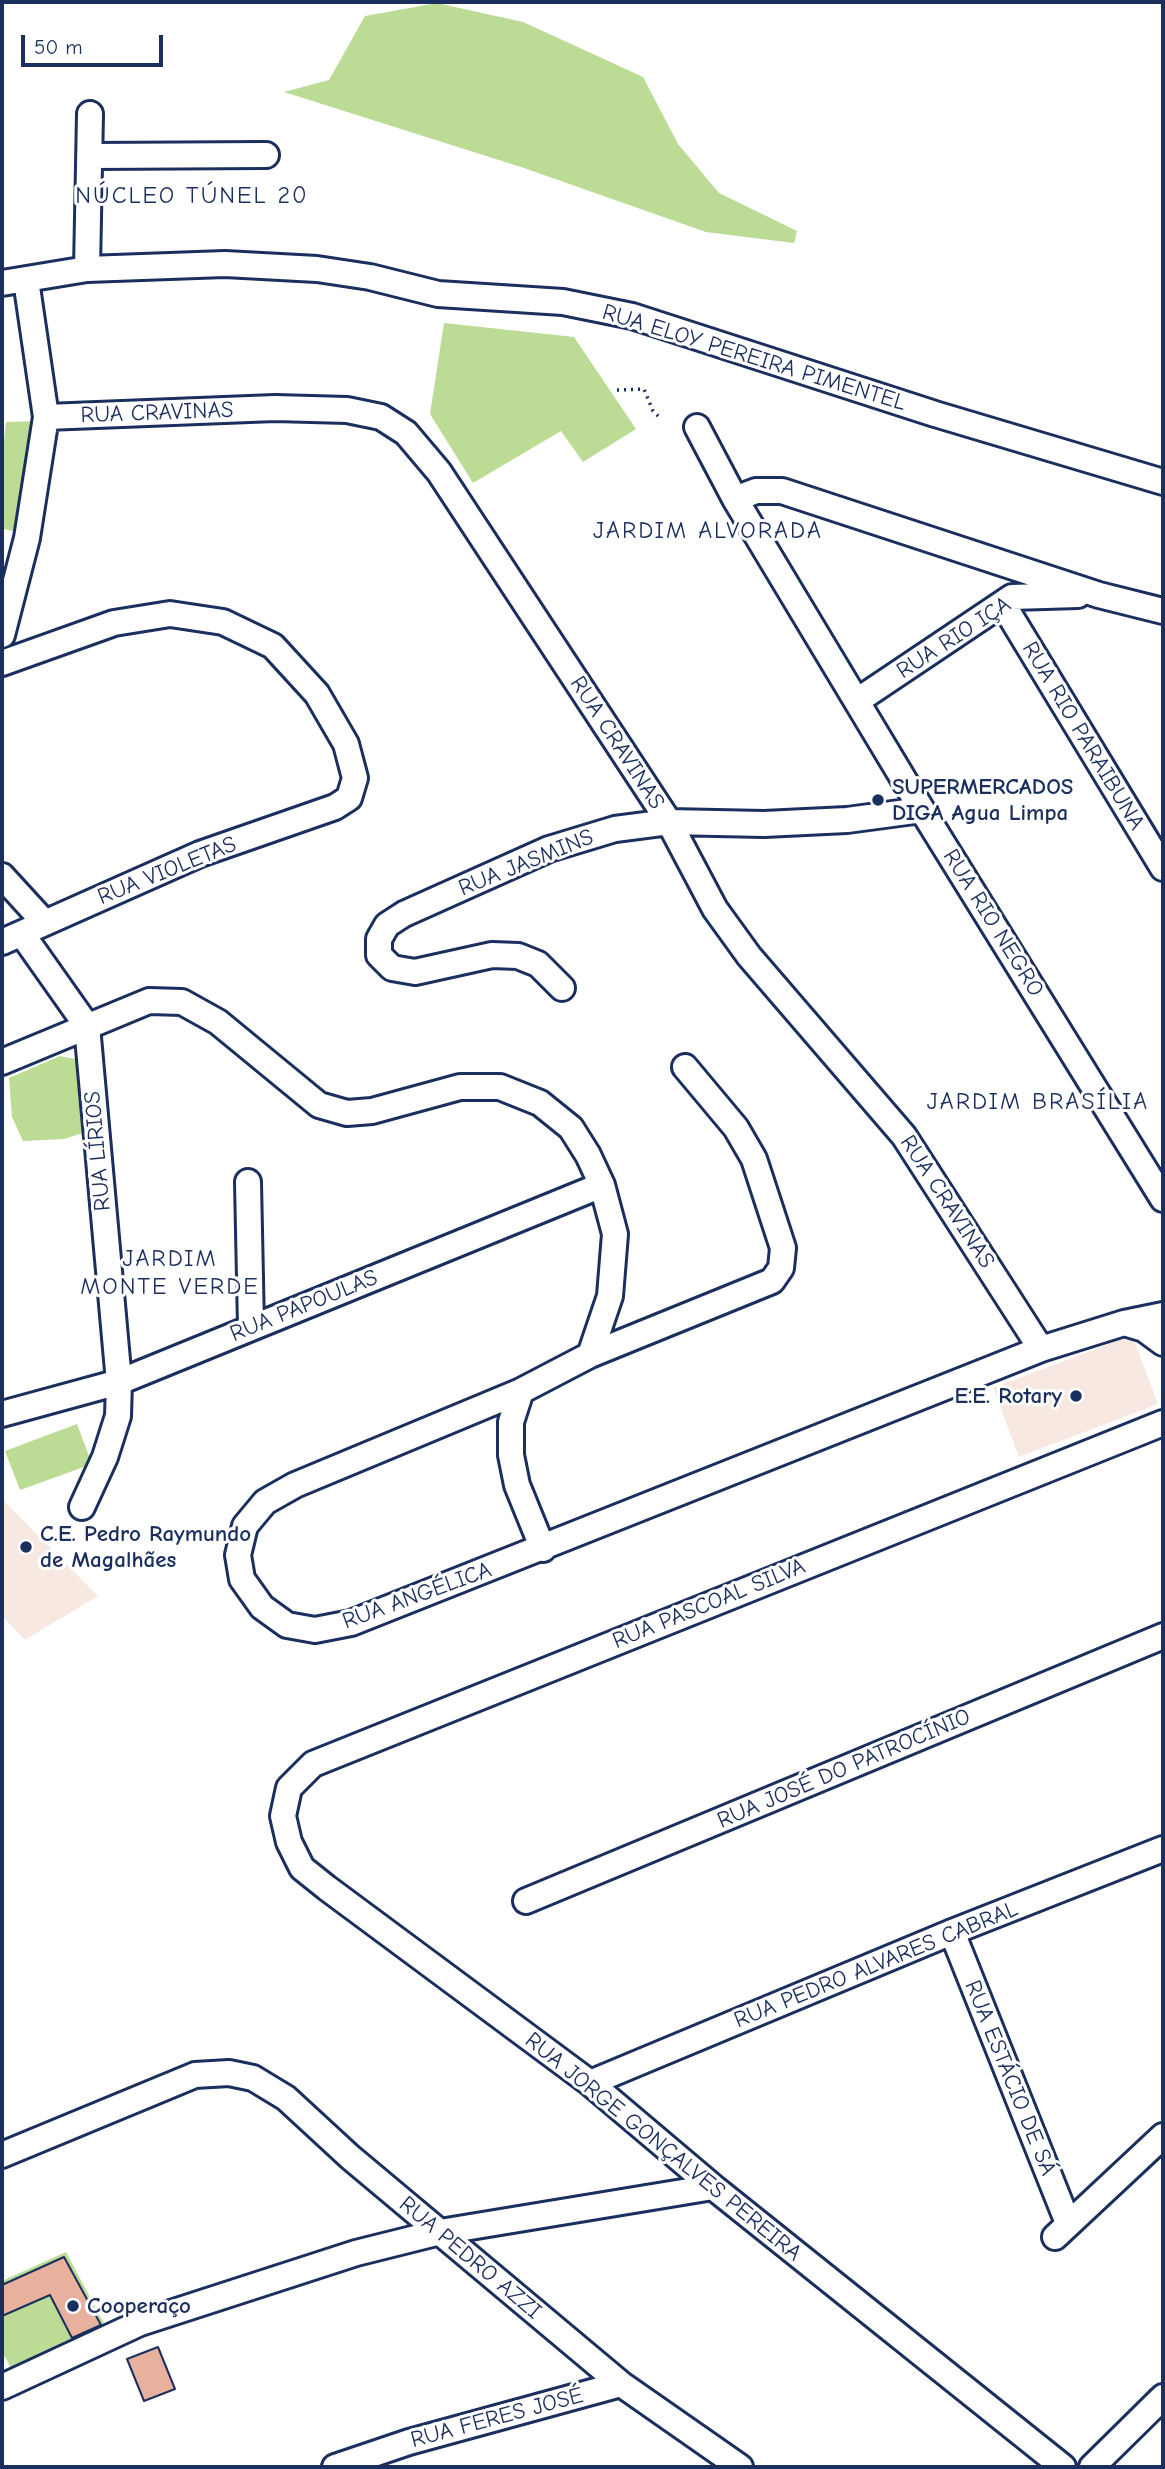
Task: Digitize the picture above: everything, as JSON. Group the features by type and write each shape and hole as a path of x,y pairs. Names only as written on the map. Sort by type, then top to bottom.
{"street":[{"path":"87,269 90,114"},
{"path":"91,156 266,155"},
{"name":"RUA ELOY PEREIRA PIMENTEL","path":"14,281 87,269 225,264 317,269 370,277 438,294 563,302 632,316 934,414 1163,482"},
{"path":"2,635 27,538 46,417 14,281"},
{"name":"RUA CRAVINAS","path":"46,417 275,408 335,410 381,417 398,428 439,472 668,822 715,909 750,956 904,1136 1041,1349"},
{"name":"RUA RIO NEGRO","path":"696,427 735,499 922,810 1163,1199"},
{"path":"735,499 756,491 782,492 988,556 1099,595 1163,611"},
{"name":"RUA RIO PARAIBUNA","path":"988,556 1012,577 1008,600 1163,868"},
{"name":"RUA RIO IÇA","path":"858,701 1008,600 1099,595"},
{"name":"RUA VIOLETAS","path":"2,663 114,623 170,614 223,622 273,646 317,694 346,744 355,778 349,798 335,807 200,854 12,938"},
{"name":"RUA JASMINS","path":"562,988 538,964 518,956 492,955 415,972 392,968 379,955 380,939 387,925 404,914 549,849 615,829 668,822 764,824 847,820 922,810"},
{"path":"2,876 46,923"},
{"name":"RUA LÍRIOS","path":"12,938 86,1026 119,1382 115,1426 105,1457 82,1507"},
{"path":"2,1062 149,1000 182,1003 218,1022 319,1105 347,1113 372,1111 460,1087 500,1087 540,1103 570,1128 602,1185 615,1234 610,1296 590,1355"},
{"name":"RUA ANGÉLICA","path":"685,1067 736,1128 754,1159 783,1248 781,1268 772,1281 590,1355 521,1391 285,1490 265,1502 244,1526 238,1555 242,1579 262,1607 287,1625 315,1630 351,1623 1041,1349 1163,1315"},
{"path":"248,1182 251,1327"},
{"name":"RUA PAPOULAS","path":"2,1414 119,1382 602,1185"},
{"path":"1124,1324 1144,1329 1163,1343"},
{"path":"521,1391 511,1422 511,1455 517,1485 543,1549"},
{"name":"RUA PASCOAL SILVA","path":"283,1816 289,1788 313,1764 1163,1423"},
{"name":"RUA JOSÉ DO PATROCÍNIO","path":"526,1901 1163,1636"},
{"name":"RUA JORGE GONÇALVES PEREIRA","path":"283,1816 289,1842 302,1868 590,2083 713,2187 1063,2467"},
{"name":"RUA PEDRO ALVARES CABRAL","path":"590,2083 952,1932 1163,1849"},
{"name":"RUA ESTÁCIO DE SÁ","path":"952,1932 1061,2230 1163,2136"},
{"name":"RUA PEDRO AZZI","path":"2,2155 195,2075 229,2073 253,2078 286,2098 621,2384 740,2467"},
{"path":"2,2386 140,2323 356,2253 440,2232 713,2187"},
{"name":"RUA FERES JOSÉ","path":"335,2467 409,2442 621,2384"},
{"path":"1092,2467 1163,2397"}],"path":[{"path":"617,390 644,389 653,411 662,419"}],"shaded area":[{"name":"E.E. Rotary","path":"1132,1335 1158,1404 1019,1457 993,1388"},
{"name":"C.E. Pedro Raymundo de Magalhães","path":"2,1499 98,1596 25,1640 2,1616"}],"green space":[{"path":"437,3 523,22 643,77 678,144 719,193 797,231 794,243 706,232 521,167 284,92 329,80 365,16"},
{"path":"444,323 574,337 636,429 583,462 561,431 473,483 430,414"},
{"path":"39,421 23,533 4,529 2,459 6,422"},
{"path":"60,1056 80,1060 86,1132 64,1139 23,1141 12,1117 9,1078"},
{"path":"77,1424 92,1464 20,1490 5,1451"},
{"path":"66,2252 110,2335 16,2376 2,2352 2,2281"}],"building":[{"name":"Cooperaço","path":"64,2257 101,2325 72,2338 50,2295 2,2316 2,2285"},
{"path":"158,2347 175,2389 144,2401 127,2359"}],"place":[{"name":"SUPERMERCADOS DIGA Agua Limpa","path":"878,800"},
{"name":"E.E. Rotary","path":"1076,1396"},
{"name":"C.E. Pedro Raymundo de Magalhães","path":"26,1547"},
{"name":"Cooperaço","path":"73,2306"}],"district":[{"name":"NÚCLEO TÚNEL 20","path":"192,196"},
{"name":"JARDIM ALVORADA","path":"708,531"},
{"name":"JARDIM BRASÍLIA","path":"1038,1102"},
{"name":"JARDIM MONTE VERDE","path":"170,1273"}]}
